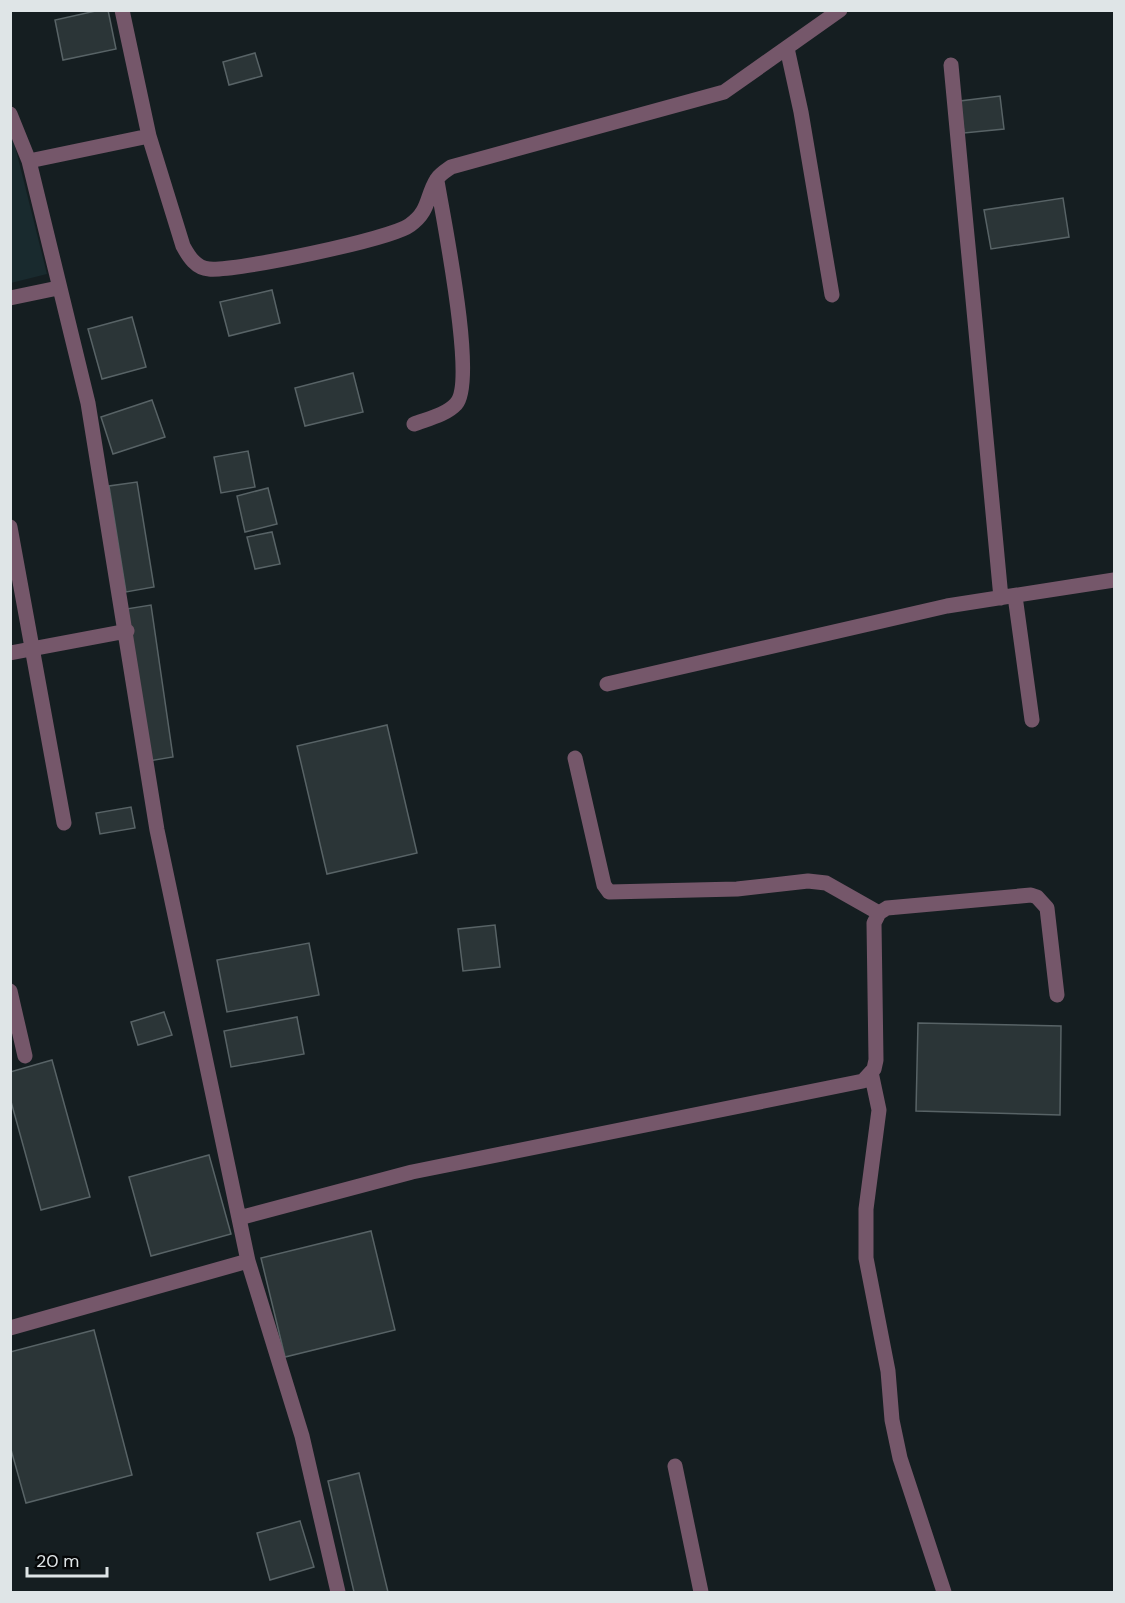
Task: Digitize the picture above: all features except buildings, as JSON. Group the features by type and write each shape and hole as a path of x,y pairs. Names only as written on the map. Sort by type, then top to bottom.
{"street":[{"path":"122,10 149,136 183,246 192,261 207,270 296,256 378,238 409,226 426,209 437,178 451,167 469,160 724,92 840,10"},
{"path":"787,48 801,112 832,295"},
{"path":"951,65 1008,597 1032,720"},
{"path":"10,114 29,161 58,288 88,403 157,830 248,1261 302,1436 338,1593"},
{"path":"29,161 149,136"},
{"path":"414,424 457,404 463,389 463,341 437,178"},
{"path":"10,298 58,288"},
{"path":"10,526 64,823"},
{"path":"607,684 947,606 1114,580"},
{"path":"10,653 126,631"},
{"path":"575,758 604,885 609,892 737,889 808,881 826,883 879,914"},
{"path":"944,1593 900,1458 892,1420 888,1371 867,1269 866,1209 879,1110 872,1072 876,1060 874,923 879,914 887,908 1030,895 1037,897 1047,908 1056,995"},
{"path":"10,991 25,1056"},
{"path":"239,1218 412,1172 856,1084 872,1072"},
{"path":"10,1328 248,1261"},
{"path":"675,1466 701,1593"}],"shaded area":[{"path":"10,126 47,274 11,283 10,283"}]}
